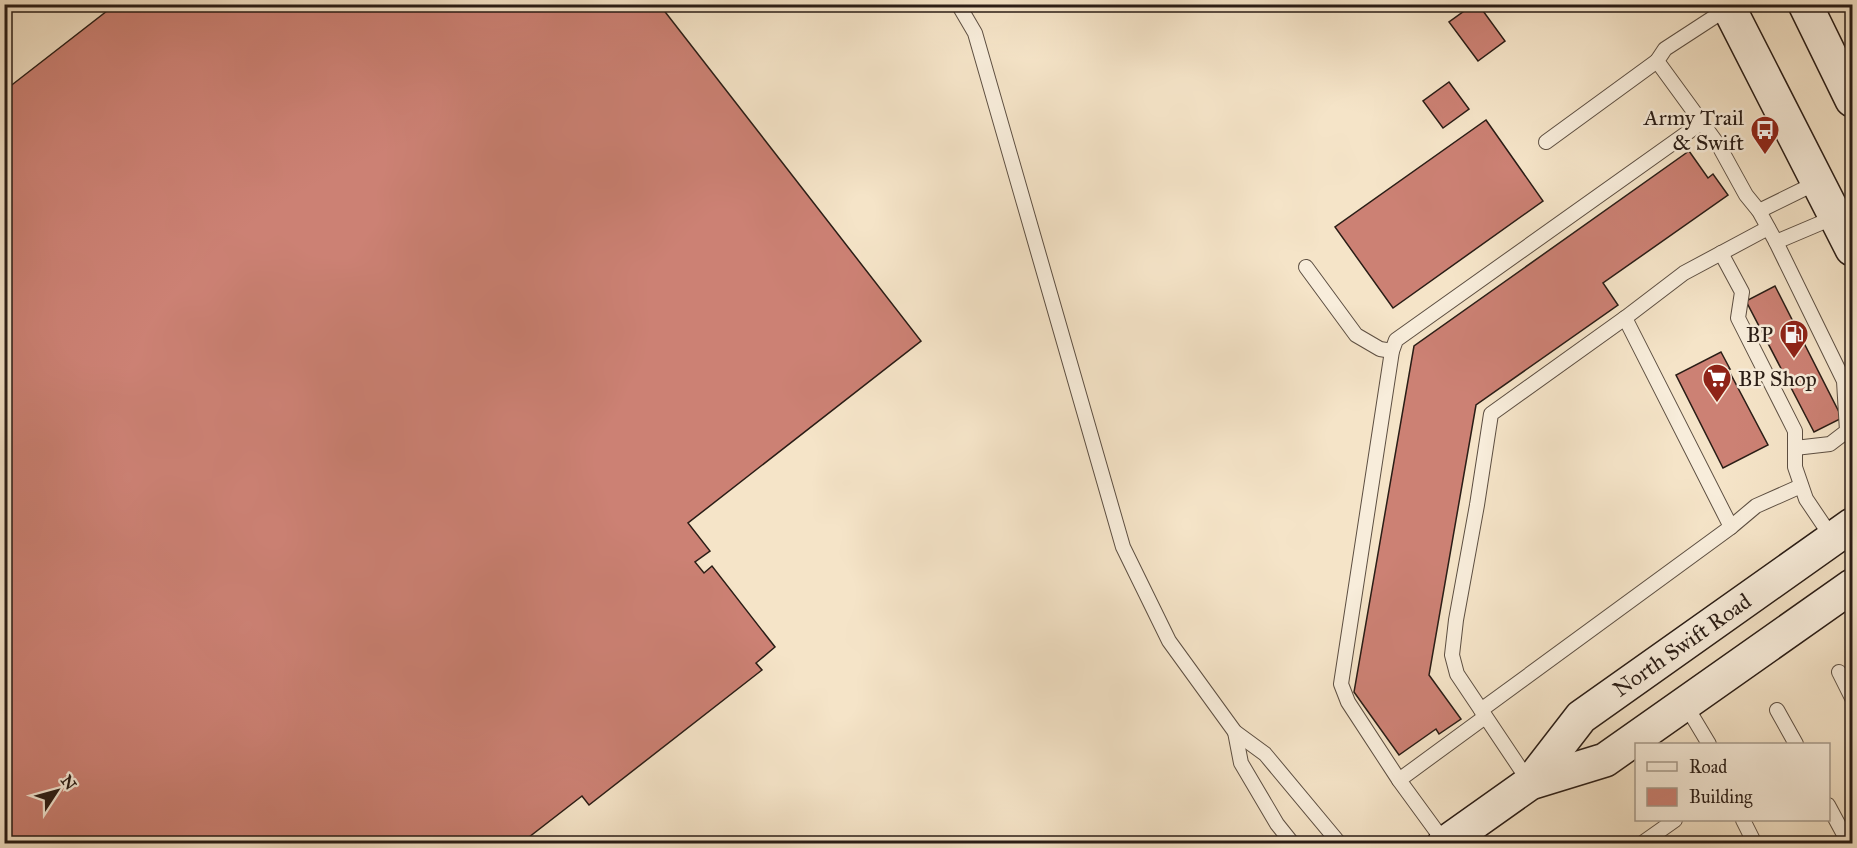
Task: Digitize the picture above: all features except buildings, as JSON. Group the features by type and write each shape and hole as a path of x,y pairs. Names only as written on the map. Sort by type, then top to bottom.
{"street":[{"path":"1805,4 1849,85"},
{"path":"1728,6 1852,249"},
{"name":"North Swift Road","path":"1444,843 1530,783 1581,717 1843,532"},
{"name":"North Swift Road","path":"1530,783 1605,760 1852,586"}],"lane":[{"path":"958,4 975,33 1124,547 1169,641 1235,732 1265,754 1340,843"},
{"path":"1546,142 1657,62 1665,49 1728,6"},
{"path":"1657,62 1719,146 1746,195 1759,211 1844,381 1847,431 1830,444 1795,448"},
{"path":"1444,843 1348,702 1341,684 1392,351 1396,340 1701,123"},
{"path":"1759,211 1818,182"},
{"path":"1776,242 1836,216"},
{"path":"1530,783 1457,674 1452,655 1491,414 1684,273 1768,228"},
{"path":"1721,253 1742,292 1738,318 1795,431 1795,467 1806,499 1843,532"},
{"path":"1306,267 1356,335 1380,349 1392,351"},
{"path":"1625,318 1731,527"},
{"path":"1399,780 1483,713 1756,506 1801,486"},
{"path":"1839,672 1852,698"},
{"path":"1685,704 1707,743"},
{"path":"1777,710 1795,743"},
{"path":"1235,732 1241,763 1277,824 1293,843"},
{"path":"1830,809 1849,843"},
{"path":"1641,843 1672,821"},
{"path":"1744,821 1755,843"}],"place":[{"name":"Army Trail & Swift","path":"1765,156"},
{"name":"BP","path":"1794,360"},
{"name":"BP Shop","path":"1717,404"}]}
